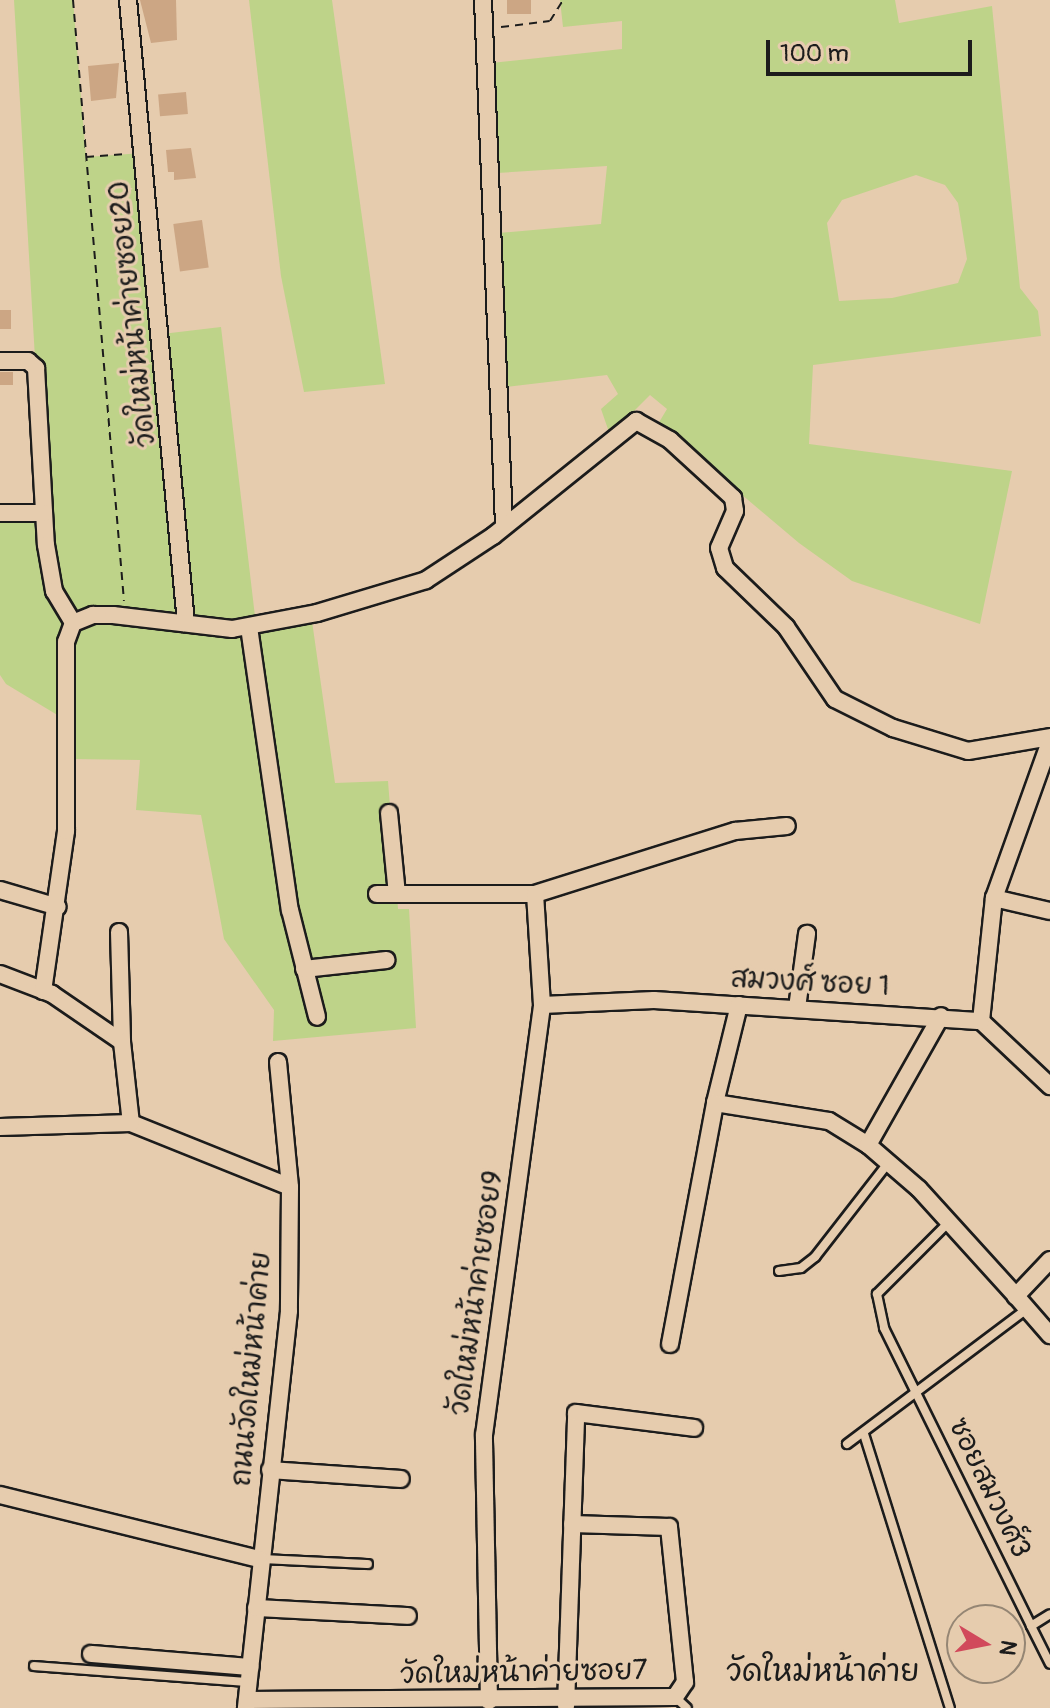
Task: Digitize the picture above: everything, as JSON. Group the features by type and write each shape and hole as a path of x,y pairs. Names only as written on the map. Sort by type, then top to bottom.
{"street":[{"name":"วัดใหม่หน้าค่ายซอย20","path":"128,0 186,623"},
{"path":"483,0 504,526"},
{"path":"0,361 28,361 36,368 44,513 54,591 73,623"},
{"path":"43,991 58,907 66,831 66,642 73,623 93,615 249,627 426,580 504,526 639,420 670,440 733,498 735,511 719,548 730,577 786,627 835,699 865,715 941,746 968,751 1050,739 994,898 981,1021 1050,1086"},
{"path":"0,513 44,513"},
{"path":"249,627 290,910 317,1017"},
{"path":"389,813 397,894"},
{"path":"377,894 535,894 735,831 787,826"},
{"path":"0,890 58,907"},
{"name":"วัดใหม่หน้าค่ายซอย9","path":"489,1701 484,1435 542,1005 535,894"},
{"path":"994,898 1050,911"},
{"path":"119,932 122,1042 131,1123"},
{"path":"797,1008 807,934"},
{"path":"304,969 387,960"},
{"path":"0,974 43,991 122,1042"},
{"name":"สมวงศ์ ซอย 1","path":"542,1005 654,1000 941,1016 981,1021"},
{"path":"670,1344 715,1103 739,1005"},
{"path":"868,1145 941,1016"},
{"name":"ถนนวัดใหม่หน้าค่าย","path":"246,1704 258,1559 289,1311 290,1187 278,1062"},
{"path":"715,1103 829,1121 868,1145 890,1162 949,1222 1050,1335"},
{"path":"0,1127 131,1123 290,1187"},
{"path":"1020,1304 1050,1260"},
{"path":"566,1703 576,1413 694,1428"},
{"path":"270,1470 401,1479"},
{"path":"0,1495 258,1559"},
{"name":"วัดใหม่หน้าค่ายซอย7","path":"246,1704 681,1702 685,1682 669,1527 572,1524"},
{"path":"256,1608 408,1616"},
{"path":"91,1654 250,1675"}],"lane":[{"path":"779,1271 801,1268 815,1257 890,1162"},
{"name":"ซอยสมวงศ์3","path":"949,1222 877,1294 884,1328 919,1393 1050,1664"},
{"path":"847,1444 919,1393 1020,1304"},
{"path":"864,1434 950,1708"},
{"path":"258,1559 368,1564"},
{"path":"1031,1626 1050,1614"},
{"path":"34,1666 250,1675"}],"path":[{"path":"73,0 126,617"},
{"path":"485,31 550,21 563,0"},
{"path":"86,157 143,153"}],"green space":[{"path":"14,0 73,0 86,157 143,153 162,334 221,327 256,625 311,614 335,783 388,781 398,909 409,909 416,1028 273,1041 274,1010 224,939 201,815 136,810 140,760 72,759 59,716 6,684 0,675 0,513 44,512"},
{"path":"249,0 332,0 385,384 304,392 281,276"},
{"path":"560,0 895,0 899,23 992,6 1020,288 1038,311 1041,336 813,365 809,444 1012,471 980,624 852,581 799,543 658,424 667,409 650,395 610,435 601,409 618,394 607,375 505,387 498,233 601,224 607,166 497,173 491,63 622,49 622,21 563,27","holes":["916,175 945,185 958,203 967,259 958,283 892,298 839,301 827,223 842,200"]}],"building":[{"path":"140,0 176,0 177,40 151,43"},
{"path":"507,0 531,0 531,14 507,14"},
{"path":"119,63 116,98 91,101 88,66"},
{"path":"186,92 188,114 160,116 158,94"},
{"path":"191,148 196,178 174,180 174,172 168,172 166,150"},
{"path":"202,220 209,268 180,272 173,224"},
{"path":"0,310 11,310 11,329 0,329"},
{"path":"0,372 13,372 13,385 0,385"}],"district":[{"name":"วัดใหม่หน้าค่าย","path":"823,1672"}]}
